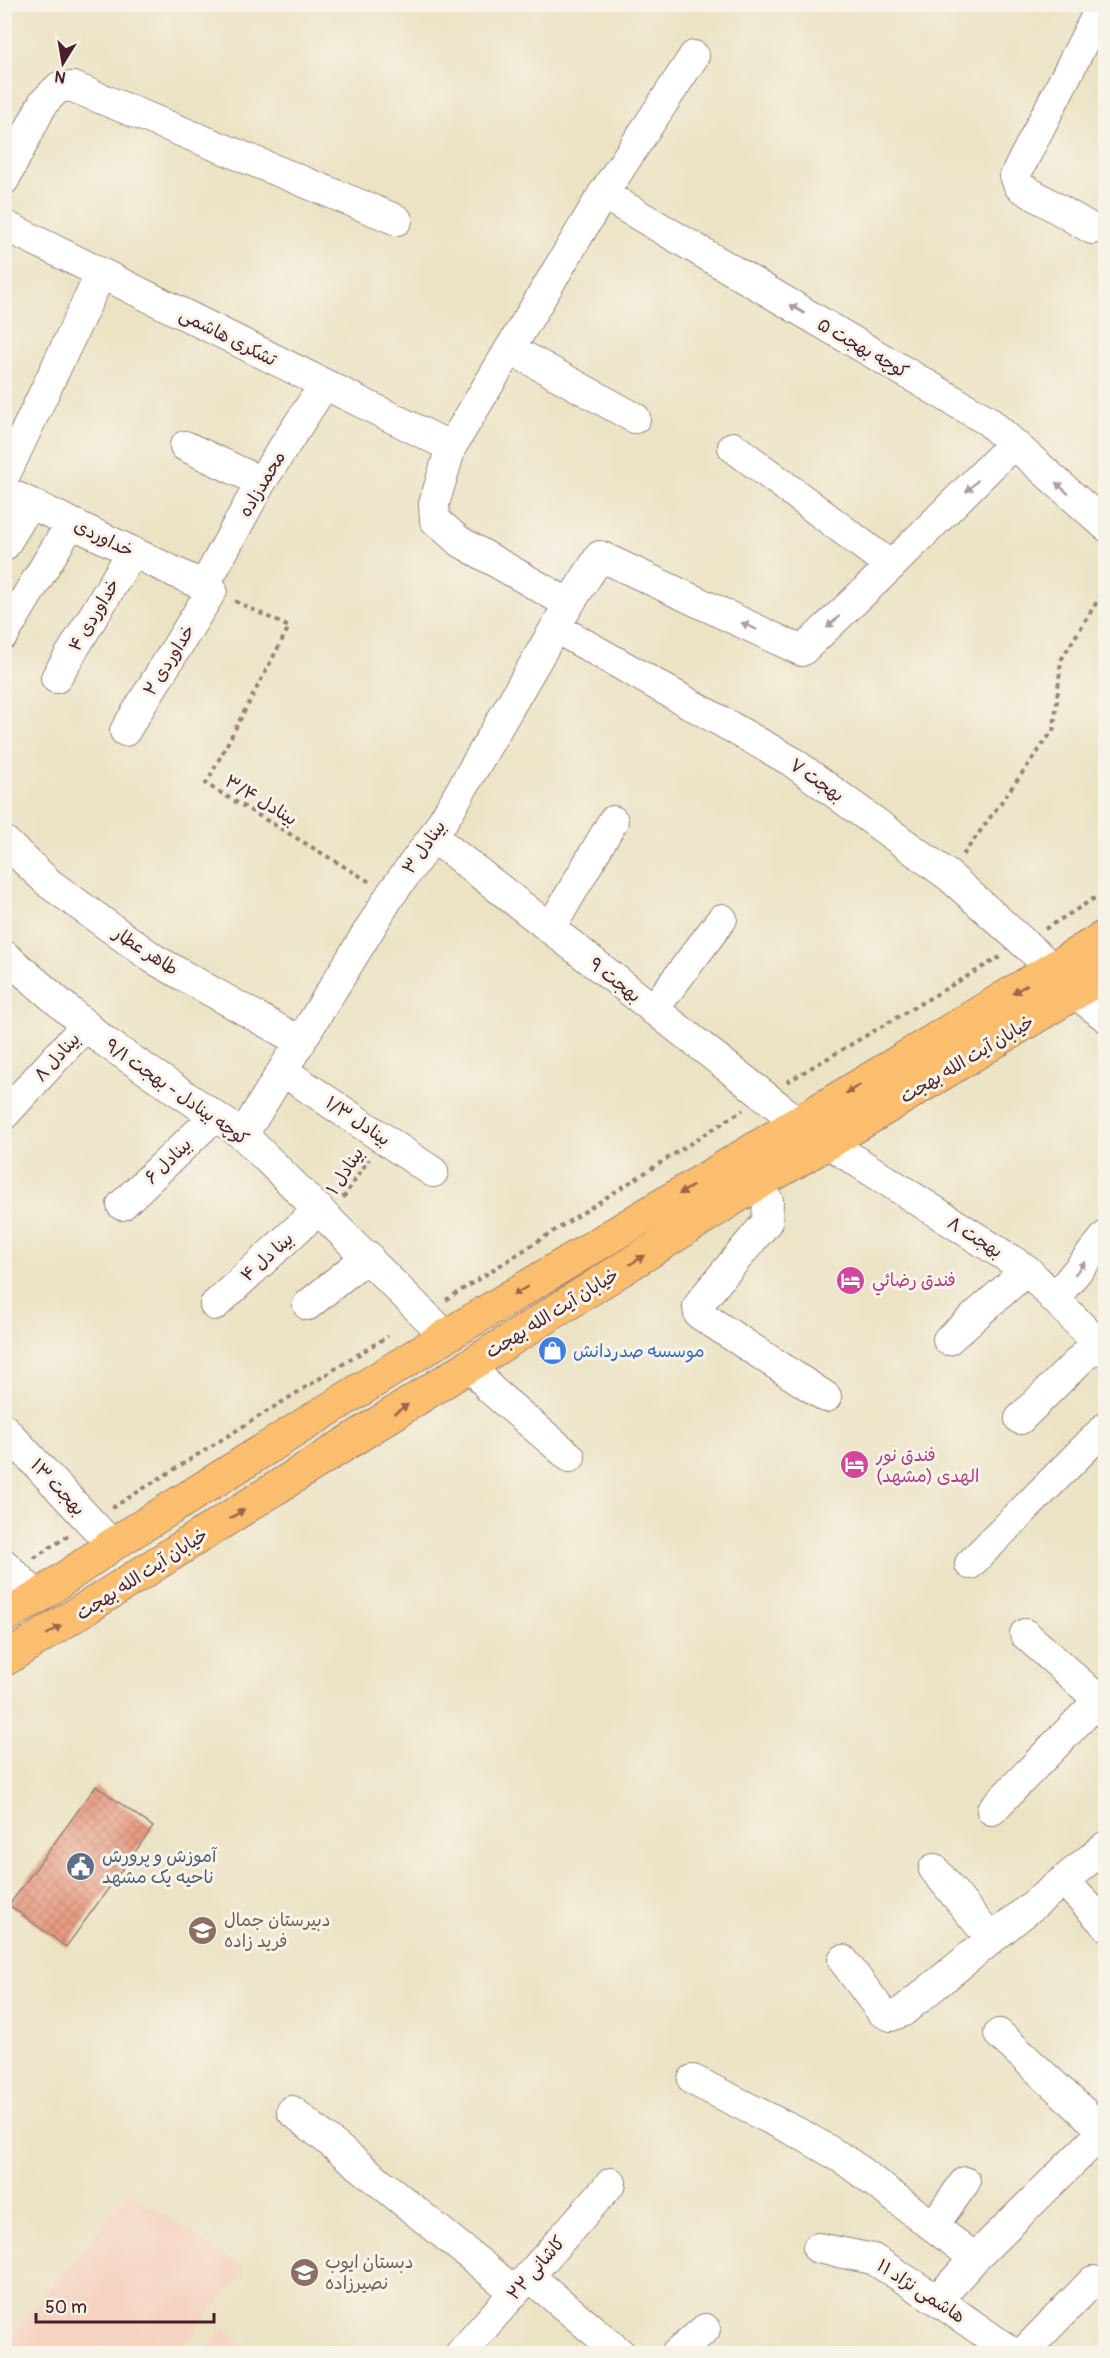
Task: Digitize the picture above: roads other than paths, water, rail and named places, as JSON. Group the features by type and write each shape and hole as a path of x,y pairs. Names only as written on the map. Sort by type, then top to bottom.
{"main road":[{"name":"خیابان آیت الله بهجت","path":"4,1617 38,1597 435,1325 798,1122 1106,936"},
{"name":"خیابان آیت الله بهجت","path":"4,1660 755,1185 1106,974"}],"street":[{"path":"1092,229 1019,186 1015,176 1098,13 1106,10"},
{"path":"451,447 603,194 694,56"},
{"path":"4,180 43,103 59,87 73,87 397,220"},
{"name":"کوچه بهجت ۵","path":"603,194 979,416 1106,526"},
{"name":"تشکری هاشمی","path":"4,225 451,447"},
{"path":"4,477 101,273"},
{"path":"510,349 635,418"},
{"name":"محمدزاده","path":"208,588 261,482 324,385"},
{"path":"733,447 891,566 1013,444"},
{"path":"185,446 261,482"},
{"name":"بهجت ۷","path":"451,447 434,504 435,520 459,541 562,616 791,761 949,876 1053,969"},
{"path":"4,546 17,497"},
{"name":"خداوردی","path":"17,497 208,588"},
{"path":"4,634 71,522"},
{"name":"خداوردی ۴","path":"56,678 132,552"},
{"name":"بینادل ۳","path":"243,1136 391,894 433,837 562,616 600,556 802,651 891,566"},
{"name":"خداوردی ۲","path":"125,731 208,588"},
{"path":"550,929 613,821"},
{"name":"بهجت ۹","path":"433,837 798,1122"},
{"name":"طاهر عطار","path":"4,841 50,884 154,959 301,1042"},
{"path":"653,1010 722,919"},
{"name":"کوچه بینادل - بهجت ۹/۱","path":"4,955 104,1041 243,1136 435,1325"},
{"path":"1075,993 1106,1017"},
{"name":"بینادل ۸","path":"4,1115 86,1025"},
{"name":"بینادل ۱/۳","path":"283,1071 433,1172"},
{"name":"بینادل ۶","path":"122,1205 215,1116"},
{"name":"بهجت ۸","path":"828,1143 1028,1270 1101,1347"},
{"path":"755,1185 768,1201 767,1222 702,1300 698,1307 699,1314 826,1397"},
{"name":"بینا دل ۴","path":"215,1305 324,1214"},
{"path":"1054,1299 1106,1236"},
{"path":"308,1305 368,1257"},
{"path":"948,1340 1028,1270"},
{"path":"1020,1419 1101,1347"},
{"path":"471,1365 490,1389 570,1457"},
{"path":"970,1564 1106,1427"},
{"name":"بهجت ۱۳","path":"4,1429 112,1545"},
{"path":"9,1568 38,1597"},
{"path":"992,1810 1102,1701 1025,1634"},
{"path":"843,1960 881,2011 891,2016 902,2012 1106,1846"},
{"path":"934,1869 991,1939"},
{"path":"1064,1881 1106,1925"},
{"path":"937,2300 975,2258 1105,2131 999,2034"},
{"path":"693,2080 804,2136 845,2160 975,2258"},
{"path":"292,2111 522,2284 621,2354"},
{"path":"933,2226 965,2182"},
{"name":"کاشانی ۲۲","path":"460,2354 611,2183"},
{"name":"هاشمی نژاد ۱۱","path":"819,2248 873,2259 1014,2354"},
{"path":"1022,2354 1093,2281"},
{"path":"676,2354 705,2329"}],"place":[{"name":"فندق رضائي","path":"851,1280"},
{"name":"موسسه صدردانش","path":"552,1351"},
{"name":"فندق نور الهدى (مشهد)","path":"855,1465"},
{"name":"آموزش و پرورش ناحیه یک مشهد","path":"81,1866"},
{"name":"دبیرستان جمال فرید زاده","path":"203,1930"},
{"name":"دبستان ایوب نصیرزاده","path":"304,2272"}]}
